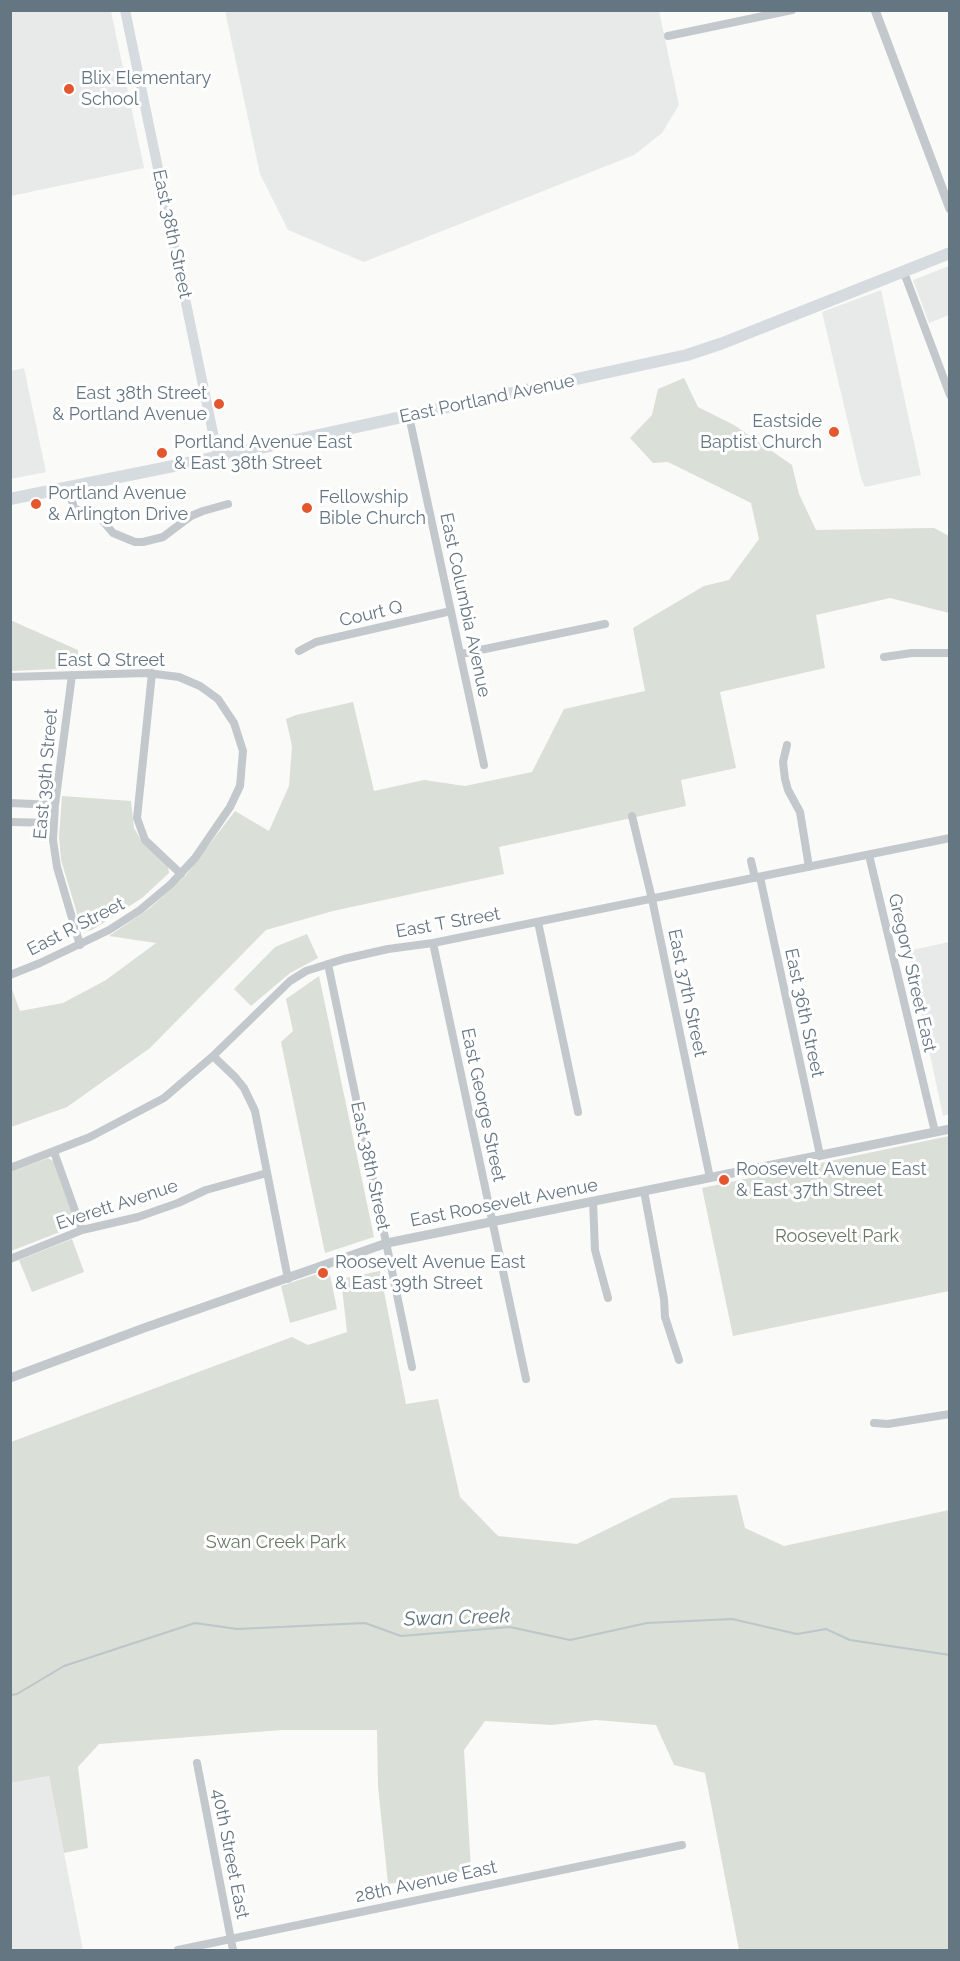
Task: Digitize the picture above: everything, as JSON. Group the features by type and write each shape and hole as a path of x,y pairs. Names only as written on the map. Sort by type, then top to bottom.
{"main road":[{"name":"East 38th Street","path":"125,10 218,457"},
{"name":"East Portland Avenue","path":"10,499 218,457 687,355 723,343 950,253"}],"street":[{"path":"668,36 792,10"},
{"path":"875,10 950,209"},
{"path":"903,270 950,395"},
{"name":"East Columbia Avenue","path":"409,416 484,765"},
{"path":"68,488 74,508 81,512 98,515 113,533 135,542 162,537 191,516 228,504"},
{"name":"Court Q","path":"299,651 316,642 451,611"},
{"path":"460,654 605,624"},
{"path":"884,657 912,653 944,655 950,653"},
{"path":"152,674 137,818 145,840 181,874"},
{"name":"East Q Street","path":"10,677 152,674 171,675 190,680 218,699 234,723 243,751"},
{"name":"East 39th Street","path":"72,675 53,823 55,858 80,945"},
{"path":"787,745 783,762 785,779 788,790 800,812 809,867"},
{"name":"East R Street","path":"10,975 80,945 108,930 140,910 181,874 206,843 230,807 240,786 243,751"},
{"path":"10,803 55,805"},
{"name":"East 37th Street","path":"632,816 652,899 710,1178"},
{"path":"10,822 53,823"},
{"name":"East T Street","path":"10,1167 90,1137 164,1098 213,1056 290,981 306,971 388,949 433,943 950,838"},
{"name":"Gregory Street East","path":"869,855 935,1132"},
{"name":"East 36th Street","path":"751,861 757,878 820,1155"},
{"path":"538,922 578,1112"},
{"name":"East George Street","path":"433,943 526,1380"},
{"name":"East 38th Street","path":"328,964 412,1367"},
{"path":"213,1056 236,1077 251,1099 288,1279"},
{"name":"East Roosevelt Avenue","path":"10,1378 144,1328 387,1243 950,1129"},
{"path":"54,1152 82,1230"},
{"name":"Everett Avenue","path":"10,1259 82,1230 138,1217 206,1190 267,1173"},
{"path":"644,1191 664,1299 665,1317 679,1360"},
{"path":"593,1201 595,1250 608,1298"},
{"path":"874,1424 888,1424 950,1414"},
{"name":"40th Street East","path":"197,1762 233,1950"},
{"name":"28th Avenue East","path":"178,1950 682,1845"}],"shaded area":[{"name":"Blix Elementary School","path":"10,11 111,11 144,168 11,196"},
{"path":"225,11 659,11 679,105 662,133 634,155 364,262 288,230 260,174"},
{"path":"949,266 949,315 929,323 913,280"},
{"path":"881,290 921,475 865,487 822,312"},
{"path":"24,368 46,472 11,479 11,371"},
{"path":"949,942 950,1114 943,1116 908,951"},
{"path":"49,1776 83,1950 11,1950 11,1783"}],"green space":[{"path":"684,378 698,407 734,425 792,465 799,494 816,530 934,528 949,536 949,613 890,598 816,615 825,668 720,692 736,768 681,780 686,806 499,847 504,874 333,911 266,930 150,1048 67,1107 11,1127 10,984 20,1011 63,1003 106,980 156,943 109,936 150,908 186,875 235,811 269,831 289,786 292,746 286,719 353,702 374,791 424,780 465,786 532,772 564,709 645,691 633,628 704,586 729,580 759,539 751,503 668,462 653,463 630,438 652,415 658,389"},
{"path":"10,620 78,650 79,668 11,671"},
{"path":"62,796 131,801 134,828 142,842 168,866 169,873 142,898 92,930 82,930 61,860 59,837"},
{"path":"307,934 318,958 290,973 251,1006 234,989 275,947"},
{"path":"319,976 374,1237 325,1253 281,1042 293,1031 286,999"},
{"name":"Roosevelt Park","path":"949,1136 949,1291 733,1336 702,1188"},
{"path":"48,1158 55,1162 76,1223 73,1227 11,1251 11,1172"},
{"path":"72,1239 84,1272 32,1292 19,1260"},
{"path":"329,1270 337,1309 290,1323 281,1286"},
{"name":"Swan Creek Park","path":"380,1271 406,1404 438,1399 460,1497 498,1536 577,1544 671,1498 737,1495 745,1528 784,1546 949,1510 949,1950 739,1950 705,1773 674,1765 656,1725 596,1720 552,1725 485,1721 464,1750 471,1870 388,1884 378,1786 377,1730 282,1730 99,1744 78,1767 88,1848 64,1853 49,1776 11,1783 11,1442 292,1337 308,1345 347,1332 341,1279"}],"waterway":[{"name":"Swan Creek","path":"10,1695 17,1694 64,1666 195,1623 237,1629 365,1623 401,1636 510,1627 570,1640 647,1623 732,1619 797,1634 826,1629 850,1640 950,1655"}],"place":[{"name":"Blix Elementary School","path":"69,89"},
{"name":"East 38th Street & Portland Avenue","path":"219,404"},
{"name":"Eastside Baptist Church","path":"834,432"},
{"name":"Portland Avenue East & East 38th Street","path":"162,453"},
{"name":"Portland Avenue & Arlington Drive","path":"36,504"},
{"name":"Fellowship Bible Church","path":"307,508"},
{"name":"Roosevelt Avenue East & East 37th Street","path":"724,1180"},
{"name":"Roosevelt Avenue East & East 39th Street","path":"323,1273"}]}
